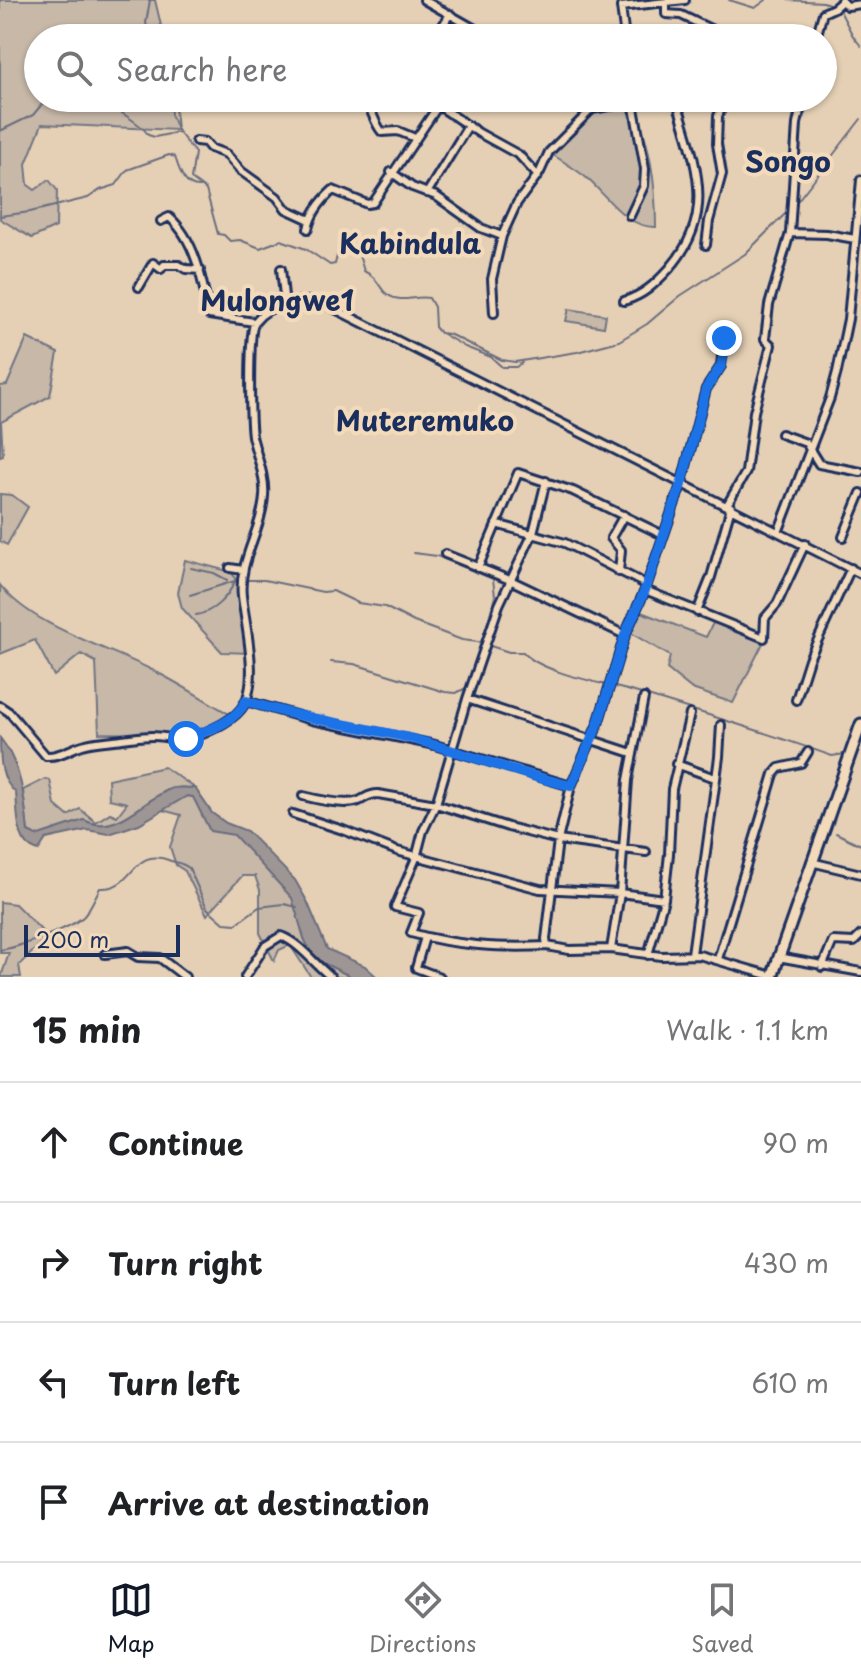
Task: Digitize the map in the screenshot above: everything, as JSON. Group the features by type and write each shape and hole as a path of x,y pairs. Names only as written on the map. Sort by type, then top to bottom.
{"highway":[{"path":"772,976 861,724"}],"street":[{"path":"424,0 467,24"},
{"path":"623,24 621,7 685,0"},
{"path":"666,3 666,14 681,15 700,24"},
{"path":"820,24 823,13 839,3 847,6 861,4"},
{"path":"444,24 450,14"},
{"path":"371,112 382,132 398,131 415,138"},
{"path":"308,229 324,198 333,190 371,204 434,112"},
{"path":"447,112 519,155 538,176"},
{"path":"494,313 492,279 502,236 517,203 538,176 549,152 589,112"},
{"path":"630,216 644,186 645,169 635,112"},
{"path":"624,301 640,296 653,286 684,252 698,212 698,178 680,112"},
{"path":"706,245 722,174 717,144 720,112"},
{"path":"697,612 711,577 729,506 746,472 754,412 771,345 765,339 769,305 792,220 800,112"},
{"path":"427,193 468,126"},
{"path":"196,141 205,142 210,148 226,154 241,171 277,197 286,209 310,220"},
{"path":"391,172 412,187 436,196 481,228 502,236"},
{"path":"779,530 837,372 848,319 861,180"},
{"path":"161,221 169,217 177,224 200,270 209,315 254,322"},
{"path":"790,233 827,234 855,239"},
{"path":"139,287 153,263 161,269 164,265 179,265 200,270"},
{"path":"281,269 285,305"},
{"path":"851,276 861,277"},
{"path":"0,706 9,712 46,756 84,744 153,736 186,739 220,726 237,714 249,694 250,642 241,594 243,570 265,494 249,402 251,334 254,322 268,312 310,300 323,303 779,530 861,574"},
{"path":"547,946 558,840 571,786 598,724 625,635 646,587 682,482 706,389 721,366 724,338"},
{"path":"781,434 800,439 810,448 819,464 861,472"},
{"path":"478,568 516,475 522,473 624,515 663,535"},
{"path":"546,481 533,533 499,605 436,804 395,907 419,913 411,933 485,948 547,946 569,950 611,949 648,955 692,954 772,976"},
{"path":"843,537 861,493"},
{"path":"619,572 621,550 611,538 624,515"},
{"path":"496,524 565,543 697,612 764,638 765,618 777,604 805,544"},
{"path":"445,554 510,580 625,635"},
{"path":"230,568 243,570"},
{"path":"796,700 809,659 851,568"},
{"path":"611,949 620,893 632,753 644,698"},
{"path":"467,699 632,753"},
{"path":"246,701 312,720 397,735 571,786"},
{"path":"648,955 664,899 676,764 683,749 690,714"},
{"path":"692,954 721,725"},
{"path":"718,959 774,774 779,768 801,763 808,752"},
{"path":"676,764 715,778"},
{"path":"303,796 349,802 372,794 436,804 495,824 558,840 646,852"},
{"path":"293,814 416,857 551,891 620,893 664,899"},
{"path":"811,862 861,874"},
{"path":"822,967 833,941 854,942 861,935"},
{"path":"245,977 265,946 281,936 294,941 311,961 331,977"},
{"path":"425,937 416,968 440,977"},
{"path":"105,954 128,951 138,957 160,958 185,977"},
{"path":"777,957 861,972"}],"shaded area":[{"path":"0,0 155,0 161,24 24,24 24,112 171,112 177,130 42,124 26,164 28,185 35,190 49,180 57,190 56,227 32,238 0,219"},
{"path":"590,112 636,112 651,164 656,227 645,226 625,216 583,175 550,153"},
{"path":"569,309 606,315 604,327 566,321"},
{"path":"27,338 58,353 50,396 1,422 3,455 0,456 0,386 7,385"},
{"path":"0,494 12,495 28,507 7,545 0,541"},
{"path":"185,560 232,572 251,653 222,652 182,608 178,593"},
{"path":"0,585 30,612 49,624 160,674 231,715 188,735 99,733 96,662 81,654 54,676 35,640 0,654"},
{"path":"641,612 706,637 714,621 764,641 733,703 692,689 667,669 670,656 631,633"},
{"path":"0,738 17,771 28,832 36,836 84,820 107,824 118,821 170,789 195,788 212,813 226,823 247,831 295,880 327,949 365,966 377,977 352,977 313,958 292,898 234,835 210,831 193,797 187,796 139,824 109,834 87,830 46,839 38,851 31,847 21,835 16,793 4,775"},
{"path":"164,767 195,788 170,789 118,821 107,824 84,820 36,836 28,832 23,790 45,779 50,780 55,805 68,816 80,809 96,822 110,813 117,816 127,803 109,799 108,779"},
{"path":"187,796 193,797 234,834 293,898 313,958 352,977 311,977 290,945 279,950 274,961 260,933 260,890 255,876 242,876 207,915 185,871 176,865 170,847 181,815 162,810"},
{"path":"0,902 15,904 48,937 19,965 21,977 1,977 9,953 0,953"}],"waterway":[{"path":"146,24 150,0"},
{"path":"729,0 755,8 766,0"},
{"path":"788,0 823,2 838,7 861,46"},
{"path":"0,131 36,112"},
{"path":"119,112 148,135 155,137 179,132"},
{"path":"175,112 177,130 195,153 191,179 206,190 218,234 230,241 240,240 260,248 281,240 306,249 330,265 335,264 337,256 348,245 358,252 364,271 388,295 398,299 429,298 434,307 435,327 440,333 449,334 502,360 515,362 577,352 619,341 745,254 788,211"},
{"path":"795,204 861,119"},
{"path":"0,216 88,198 116,185 127,170 169,155 175,157 186,181 200,187"},
{"path":"443,334 491,357 502,367 516,367 522,363"},
{"path":"414,553 437,556 493,579 495,596 480,651"},
{"path":"191,568 214,573 227,580"},
{"path":"190,595 238,580"},
{"path":"245,580 333,591 358,603 385,607 462,640 509,652 523,652 532,660 560,672 638,693 832,756 845,754 848,747"},
{"path":"196,615 220,603 235,581"},
{"path":"331,662 354,664 445,692 456,693 468,687"},
{"path":"850,741 855,729"},
{"path":"836,833 861,845"},
{"path":"0,950 44,937 78,921 100,888 121,882 148,859 158,858 189,868 207,908 224,923 236,924 259,907 284,904 297,907"}],"district":[{"name":"Songo","path":"788,162"},
{"name":"Kabindula","path":"410,244"},
{"name":"Mulongwe1","path":"277,301"},
{"name":"Muteremuko","path":"425,421"}],"route":[{"path":"186,739 220,726 237,714 246,701 312,720 397,735 571,786 598,724 625,635 645,590 682,482 706,389 721,366 724,338"}]}
